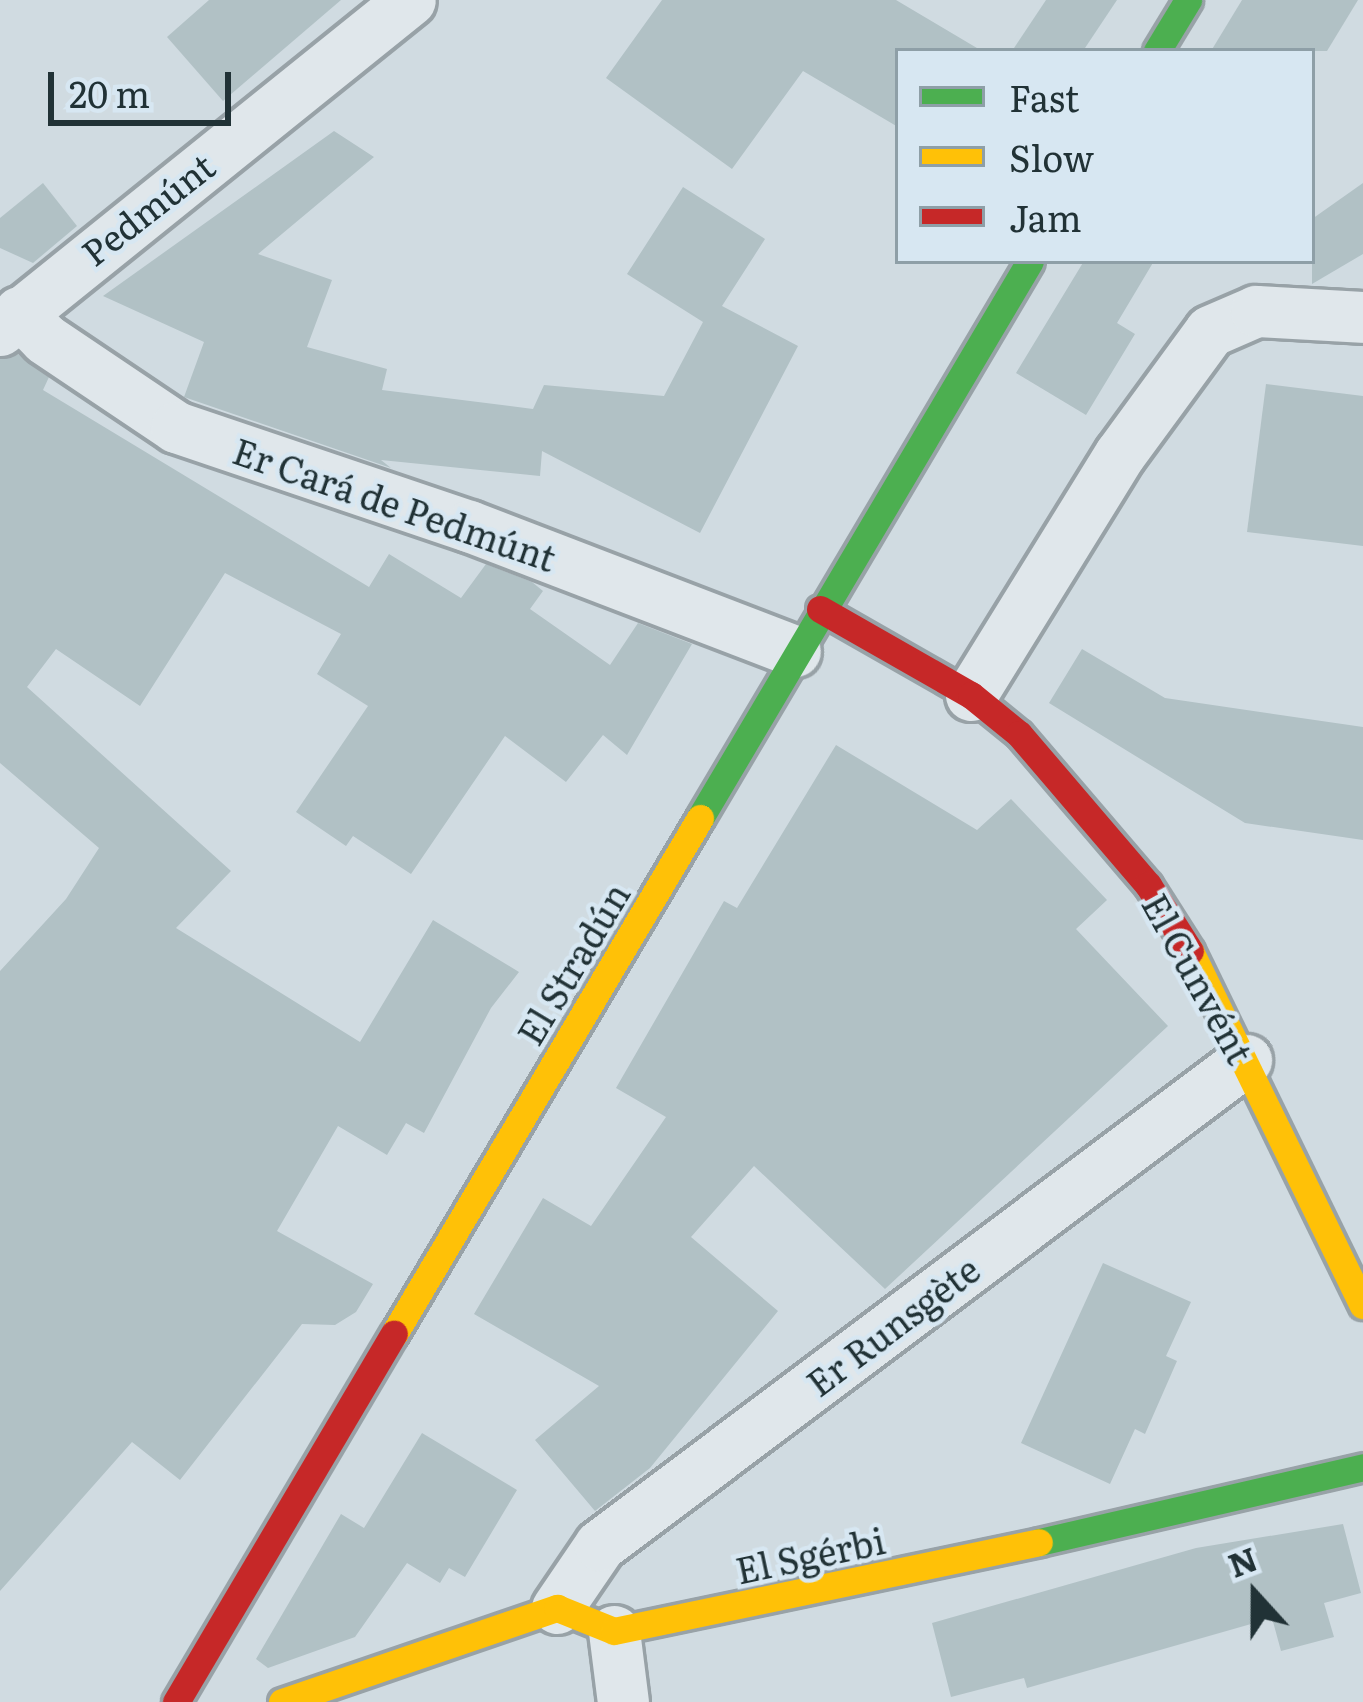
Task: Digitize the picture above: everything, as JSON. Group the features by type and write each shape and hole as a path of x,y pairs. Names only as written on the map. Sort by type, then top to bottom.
{"street":[{"name":"Pedmúnt","path":"10,321 410,0"},
{"path":"1159,48 1188,0"},
{"name":"El Stradún","path":"176,1702 807,630 1028,264"},
{"path":"971,695 1185,356 1210,331 1256,311 1363,317"},
{"name":"Er Cará de Pedmúnt","path":"10,321 45,339 176,427 469,526 807,630"},
{"name":"El Cunvént","path":"807,630 971,695 1019,734 1148,885 1180,929 1363,1305"},
{"name":"Er Runsgète","path":"557,1608 600,1545 1246,1060"},
{"name":"El Sgérbi","path":"614,1630 1214,1506 1363,1467"},
{"path":"282,1702 557,1608 614,1630 623,1702"}],"building":[{"path":"209,0 341,0 223,101 167,37"},
{"path":"662,0 896,0 977,48 895,48 895,125 803,71 732,169 606,78"},
{"path":"1046,0 1117,0 1085,48 1014,48"},
{"path":"1242,0 1358,0 1327,51 1213,48"},
{"path":"334,131 374,157 258,254 332,280 307,347 387,369 382,390 533,409 544,385 664,396 703,322 627,274 683,187 765,239 722,306 798,346 700,533 542,451 540,476 381,460 391,468 184,397 204,342 103,296"},
{"path":"43,183 77,226 33,263 0,248 0,218"},
{"path":"1363,183 1363,254 1312,284 1315,264 1315,217"},
{"path":"1082,264 1152,264 1117,323 1135,334 1086,415 1016,373"},
{"path":"18,354 49,377 43,390 369,587 389,554 461,598 486,564 532,582 543,591 530,609 610,665 638,623 692,644 627,755 603,735 566,782 505,736 411,874 353,836 346,846 296,812 368,706 317,674 341,634 225,573 140,706 56,649 27,687 231,871 176,928 360,1042 433,920 519,972 491,1008 424,1133 406,1123 387,1155 338,1126 277,1231 373,1284 356,1312 335,1325 302,1324 180,1480 132,1442 0,1591 0,971 66,899 99,848 0,763 0,359"},
{"path":"1266,384 1363,396 1363,546 1247,532"},
{"path":"1082,649 1165,698 1363,727 1363,840 1245,823 1049,703"},
{"path":"836,745 977,830 1011,799 1107,900 1076,929 1168,1026 885,1289 754,1166 691,1237 778,1311 650,1468 595,1511 535,1440 599,1386 474,1314 543,1198 591,1226 666,1117 616,1088 724,901 737,908"},
{"path":"1103,1263 1191,1302 1166,1356 1177,1361 1145,1434 1135,1429 1110,1484 1021,1443"},
{"path":"422,1433 517,1490 465,1577 449,1568 440,1583 407,1563 355,1637 268,1668 256,1659 341,1514 364,1528"},
{"path":"1343,1524 1361,1593 1324,1603 1334,1637 1281,1651 1272,1618 1027,1688 1024,1678 951,1697 932,1623 1196,1548"}],"traffic: fast":[{"path":"1159,48 1188,0"},
{"path":"700,818 1028,264"},
{"path":"1039,1542 1363,1467"}],"traffic: slow":[{"path":"394,1334 700,818"},
{"path":"1190,951 1363,1305"},
{"path":"282,1702 557,1608 614,1631 1039,1542"}],"traffic: jam":[{"path":"820,609 971,695 1019,734 1148,885 1190,951"},
{"path":"176,1702 394,1334"}]}
